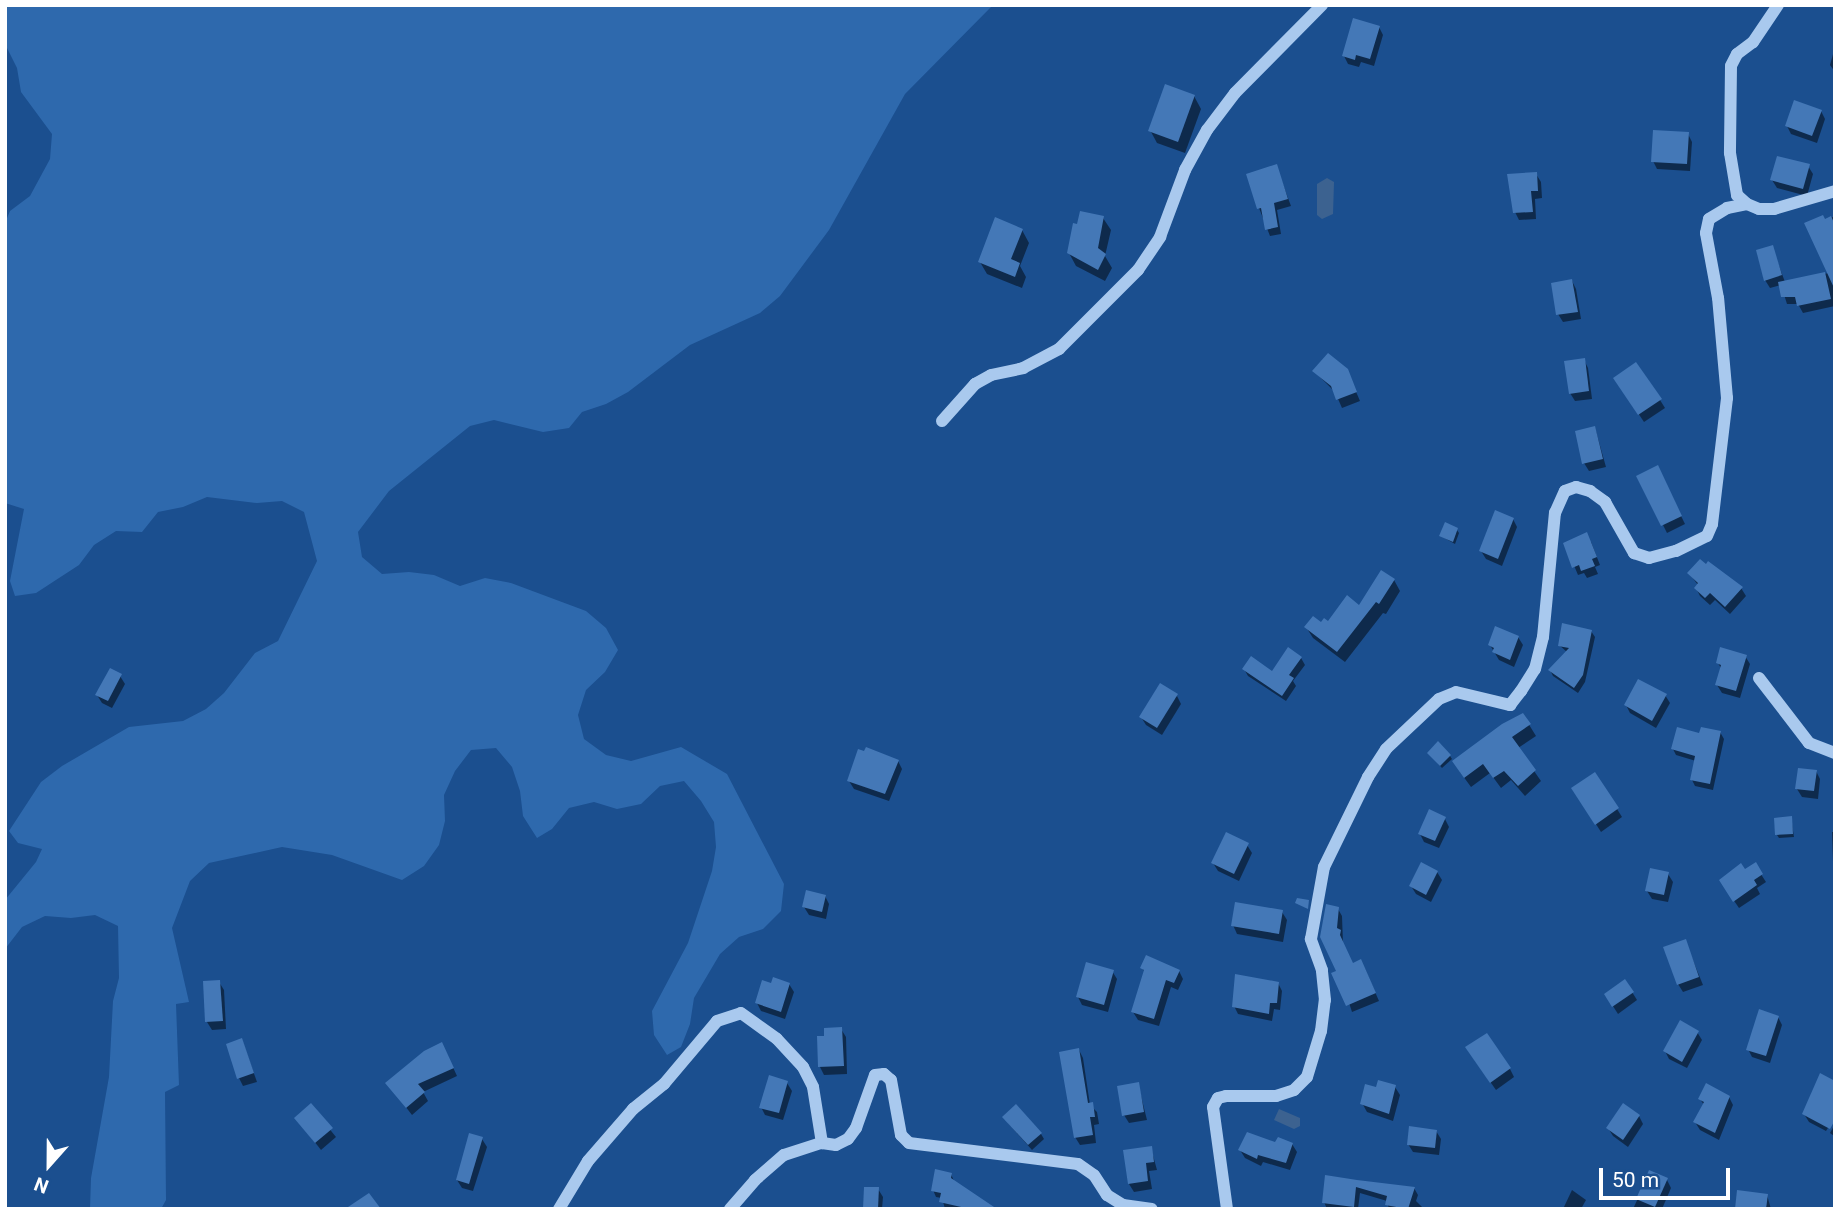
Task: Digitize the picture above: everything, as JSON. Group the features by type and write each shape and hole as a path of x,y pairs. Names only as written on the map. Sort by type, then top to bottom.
{"street":[{"path":"942,421 975,383 991,375 1023,368 1059,349 1138,270 1160,237 1185,170 1207,130 1235,93 1322,5"},
{"path":"1777,5 1753,42 1737,54 1731,66 1730,153 1737,195 1747,204 1759,209 1774,209 1835,191"},
{"path":"1227,1209 1213,1107 1218,1098 1226,1096 1276,1096 1294,1090 1307,1077 1321,1031 1325,1000 1322,970 1311,939 1314,911 1329,856 1386,748 1439,699 1456,692 1510,705 1521,691 1535,669 1543,637 1555,513 1565,491 1576,487 1590,491 1605,502 1634,554 1649,558 1676,551 1707,536 1712,524 1727,398 1718,298 1706,233 1709,219 1727,208 1747,204"},
{"path":"1759,678 1809,743 1835,753"},
{"path":"559,1209 588,1161 606,1139 633,1109 664,1084 717,1021 728,1015 741,1013 753,1020 777,1039 803,1067 813,1087 822,1143"},
{"path":"730,1209 755,1180 784,1155 822,1143 836,1145 848,1139 856,1128 875,1075 884,1074 891,1080 901,1135 909,1143 937,1149 1078,1164 1094,1175 1107,1195 1123,1205 1152,1209"}],"shaded area":[{"path":"5,5 993,5 905,94 829,230 780,296 760,313 690,345 628,392 606,404 582,412 569,428 543,432 494,420 470,426 389,491 358,532 362,557 382,574 409,572 434,575 460,586 485,578 511,583 586,611 606,628 618,650 605,672 586,690 578,715 584,739 606,755 631,761 681,747 727,774 784,884 781,911 763,929 739,937 720,954 694,998 690,1024 681,1047 667,1055 654,1035 652,1011 688,943 712,871 716,847 714,822 701,801 684,781 660,786 641,804 617,809 594,802 569,808 552,829 537,838 523,816 520,791 512,767 496,748 471,750 455,771 444,795 445,821 439,845 424,866 402,880 332,855 282,847 209,863 190,881 172,928 189,1002 176,1004 179,1085 165,1092 166,1200 161,1209 90,1209 91,1178 109,1077 113,1001 119,978 118,926 95,915 71,918 45,916 22,927 5,949 5,900 36,862 42,849 18,843 9,831 41,782 62,766 129,727 183,721 206,709 224,693 255,653 278,641 317,561 304,512 282,501 257,503 207,497 183,507 158,512 142,532 116,531 94,545 79,565 36,593 15,596 10,581 24,509 5,503 5,223 10,211 30,196 50,159 52,134 21,92 17,68 5,44"},
{"path":"1327,178 1334,182 1333,214 1322,219 1317,215 1317,184"},
{"path":"1279,1109 1300,1118 1300,1126 1294,1129 1274,1120"}],"building":[{"path":"1353,18 1380,26 1370,59 1356,55 1355,60 1342,56"},
{"path":"1165,84 1195,95 1178,142 1148,131"},
{"path":"1794,100 1822,110 1812,136 1785,126"},
{"path":"1653,130 1689,132 1687,164 1651,162"},
{"path":"1777,156 1810,164 1803,189 1770,180"},
{"path":"1277,164 1288,199 1274,203 1278,227 1265,230 1261,208 1257,209 1246,174"},
{"path":"1537,172 1538,191 1531,191 1533,212 1513,213 1507,174"},
{"path":"1080,211 1104,216 1098,248 1106,254 1098,270 1067,253 1073,223 1077,224"},
{"path":"1823,215 1825,219 1831,216 1835,225 1835,290 1804,223"},
{"path":"995,217 1023,229 1011,259 1020,263 1015,277 978,262"},
{"path":"1773,245 1782,275 1764,281 1756,250"},
{"path":"1825,272 1831,299 1797,306 1795,297 1781,297 1778,282"},
{"path":"1572,279 1578,312 1556,315 1551,283"},
{"path":"1328,353 1348,369 1357,392 1336,400 1331,386 1312,371"},
{"path":"1585,358 1589,391 1569,394 1564,361"},
{"path":"1636,362 1662,399 1638,415 1613,378"},
{"path":"1595,426 1603,459 1582,464 1575,431"},
{"path":"1658,465 1682,516 1661,526 1636,476"},
{"path":"1495,510 1514,518 1498,559 1479,551"},
{"path":"1445,522 1458,528 1453,542 1439,536"},
{"path":"1587,532 1597,557 1592,559 1595,566 1581,571 1579,565 1572,568 1563,543"},
{"path":"1700,559 1706,564 1708,561 1743,587 1725,607 1710,593 1705,598 1694,588 1698,583 1687,573"},
{"path":"1381,570 1395,579 1379,604 1376,602 1337,652 1304,627 1313,616 1321,622 1324,618 1328,621 1347,595 1359,605"},
{"path":"1562,623 1592,630 1583,675 1574,688 1548,670 1569,648 1558,646"},
{"path":"1495,626 1519,636 1510,660 1492,652 1494,648 1488,645"},
{"path":"1288,647 1302,657 1289,675 1294,678 1282,696 1242,669 1251,656 1272,671"},
{"path":"1720,647 1747,655 1736,691 1715,685 1721,665 1716,663"},
{"path":"110,668 122,674 108,701 95,695"},
{"path":"1638,679 1667,694 1652,721 1624,705"},
{"path":"1160,683 1178,694 1157,728 1139,717"},
{"path":"1523,713 1531,724 1512,737 1536,770 1518,786 1504,771 1493,778 1483,764 1464,778 1452,761 1502,724"},
{"path":"1677,727 1699,733 1701,727 1721,731 1710,784 1690,780 1695,756 1671,749"},
{"path":"1438,741 1451,755 1440,766 1427,753"},
{"path":"866,747 899,760 885,794 847,781 858,749 864,751"},
{"path":"1798,768 1817,770 1814,791 1795,789"},
{"path":"1595,772 1619,808 1595,825 1571,788"},
{"path":"1429,809 1446,817 1435,841 1418,834"},
{"path":"1792,816 1793,834 1775,835 1774,818"},
{"path":"1226,832 1249,843 1234,874 1211,863"},
{"path":"1421,862 1438,871 1426,895 1409,886"},
{"path":"1756,862 1763,874 1754,880 1757,885 1733,902 1719,880 1741,863 1745,869"},
{"path":"1650,868 1669,872 1664,895 1645,891"},
{"path":"806,890 826,895 822,912 802,907"},
{"path":"1297,898 1309,900 1308,909 1295,903"},
{"path":"1235,902 1283,910 1279,934 1231,926"},
{"path":"1326,904 1339,907 1337,928 1341,930 1340,935 1353,963 1361,959 1376,993 1346,1006 1331,973 1336,971 1320,937"},
{"path":"1686,939 1699,977 1677,985 1663,947"},
{"path":"1146,955 1180,970 1174,983 1166,980 1154,1019 1131,1012 1144,970 1140,968"},
{"path":"1086,962 1114,970 1104,1005 1076,997"},
{"path":"1235,974 1279,982 1277,1003 1270,1003 1269,1014 1232,1007"},
{"path":"773,977 790,983 781,1012 755,1003 762,980 771,983"},
{"path":"1625,979 1634,992 1612,1007 1604,994"},
{"path":"220,980 223,1021 205,1022 203,981"},
{"path":"1759,1009 1779,1016 1766,1056 1746,1050"},
{"path":"1680,1020 1699,1031 1682,1062 1663,1051"},
{"path":"842,1027 844,1066 818,1067 817,1036 824,1036 824,1028"},
{"path":"1487,1033 1511,1068 1490,1083 1465,1047"},
{"path":"242,1038 254,1073 237,1079 226,1044"},
{"path":"442,1042 454,1068 418,1084 425,1092 406,1108 385,1083 424,1051"},
{"path":"1079,1048 1088,1103 1093,1102 1095,1117 1090,1117 1093,1135 1074,1138 1059,1052"},
{"path":"1820,1073 1835,1081 1835,1120 1830,1129 1802,1114"},
{"path":"769,1075 788,1081 779,1113 759,1108"},
{"path":"1378,1080 1396,1085 1389,1114 1360,1104 1365,1084 1376,1087"},
{"path":"1139,1082 1144,1112 1122,1116 1117,1086"},
{"path":"1706,1083 1730,1096 1715,1133 1693,1122 1704,1102 1698,1099"},
{"path":"311,1103 333,1128 315,1143 294,1118"},
{"path":"1623,1103 1640,1115 1623,1140 1606,1128"},
{"path":"1016,1104 1042,1133 1028,1145 1002,1117"},
{"path":"1409,1126 1437,1130 1435,1148 1407,1145"},
{"path":"1247,1132 1275,1142 1278,1137 1293,1143 1286,1163 1258,1155 1257,1159 1238,1150"},
{"path":"469,1133 483,1137 469,1184 456,1180"},
{"path":"1152,1146 1154,1162 1146,1163 1148,1181 1128,1184 1123,1150"},
{"path":"935,1169 952,1173 951,1178 997,1209 970,1209 939,1202 941,1193 931,1191"},
{"path":"1649,1170 1668,1178 1655,1207 1636,1199"},
{"path":"1325,1175 1415,1187 1408,1209 1385,1205 1387,1196 1356,1187 1354,1207 1322,1203"},
{"path":"864,1187 879,1187 878,1209 863,1209"},
{"path":"1737,1190 1768,1194 1766,1209 1735,1209"},
{"path":"369,1193 381,1209 345,1209"}]}
